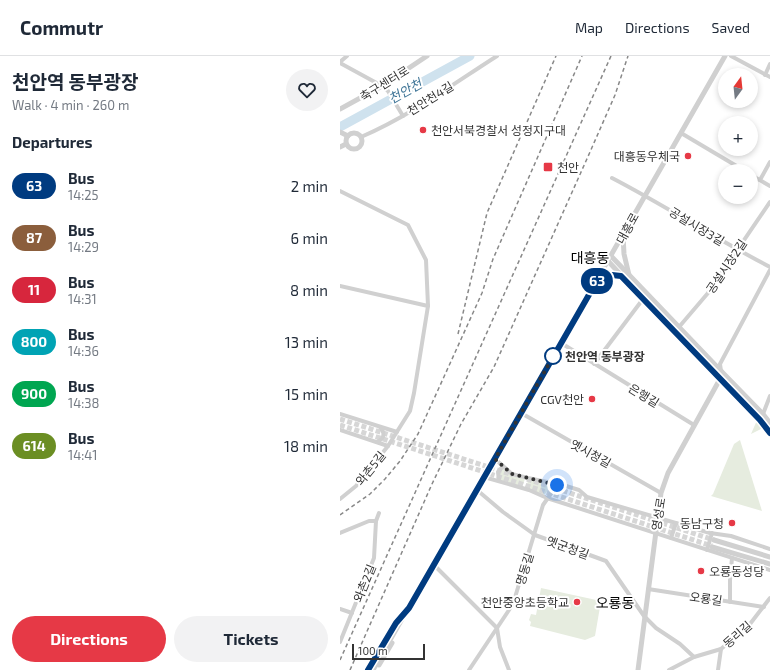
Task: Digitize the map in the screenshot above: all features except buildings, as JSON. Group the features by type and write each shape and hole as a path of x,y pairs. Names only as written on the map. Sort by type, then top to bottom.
{"street":[{"path":"347,56 340,63 382,86 388,91 402,116"},
{"name":"축구센터로","path":"340,109 382,86 427,56"},
{"name":"천안천4길","path":"361,137 402,116 497,56"},
{"name":"대흥로","path":"377,670 403,624 409,608 725,56"},
{"path":"731,56 770,77"},
{"path":"765,74 770,64"},
{"path":"340,132 348,136 355,133 361,137 362,145 358,149 352,150 346,144"},
{"path":"681,133 733,164"},
{"path":"340,147 346,144 348,136"},
{"path":"770,162 760,180 770,186"},
{"name":"공설시장3길","path":"612,178 645,195 770,268"},
{"name":"와촌5길","path":"340,191 408,225 426,260 428,306 410,411 388,446 356,486 340,499"},
{"name":"공설시장2길","path":"679,327 708,293 770,202"},
{"path":"623,235 629,276"},
{"path":"610,258 679,327 770,423"},
{"path":"610,258 621,276 760,420 770,433"},
{"path":"721,371 720,364 770,268"},
{"path":"598,279 612,275 621,276"},
{"path":"340,286 428,306"},
{"path":"594,364 643,298"},
{"name":"은행길","path":"561,343 694,425"},
{"name":"영성로","path":"638,670 661,493 668,473 720,379 721,371"},
{"path":"763,414 768,407 770,396"},
{"name":"옛시청길","path":"521,413 661,493"},
{"path":"340,414 397,432"},
{"path":"377,442 382,439 384,435 384,432 380,427"},
{"path":"340,430 388,446"},
{"path":"495,459 512,474 557,485 561,484 579,490 587,498 711,533 731,536 770,549"},
{"path":"499,481 498,472 503,466"},
{"path":"484,477 529,490 547,498 770,570"},
{"name":"명동길","path":"470,670 513,604 543,505 557,485"},
{"name":"옛군청길","path":"477,490 534,535 606,561 644,616"},
{"name":"와촌2길","path":"340,642 374,558 376,522 379,513"},
{"path":"340,533 369,521 376,522"},
{"path":"671,538 676,522"},
{"path":"706,549 711,533"},
{"path":"714,540 770,556"},
{"path":"712,546 770,564"},
{"path":"730,602 732,558"},
{"path":"434,565 497,628 500,647 508,670"},
{"name":"오룡길","path":"648,589 764,607"},
{"name":"동리길","path":"669,670 694,657 721,649 750,624 770,598"},
{"path":"373,670 409,608"},
{"name":"대흥로","path":"368,670 396,623 409,608"},
{"path":"340,609 352,613"},
{"path":"644,616 656,628 680,644 694,657"},
{"path":"718,670 721,649"}],"shaded area":[{"path":"758,418 765,427 751,434"},
{"path":"740,440 762,511 711,496 734,444"},
{"path":"503,468 512,476 525,479 522,487 501,481 500,473"},
{"path":"528,480 551,486 543,495 528,489"},
{"path":"541,588 601,601 595,636 585,640 530,626 531,622 529,620 531,614 536,615"}],"waterway":[{"name":"천안천","path":"340,127 470,56"}],"tunnel":[{"path":"340,419 513,475"},
{"path":"340,425 712,546"},
{"path":"527,479 714,540"}],"railway":[{"path":"458,334 487,213 556,56"},
{"path":"340,515 370,494 385,479 400,461 418,434 482,293 493,259 582,56"},
{"path":"340,660 611,56"},
{"path":"350,670 432,484 461,424 494,367 615,95 628,56"}],"bus line":[{"name":"63","path":"368,670 396,623 409,608 598,279 612,275 621,276 760,420 770,433"}],"place":[{"name":"천안서북경찰서 성정지구대","path":"423,130"},
{"name":"대흥동우체국","path":"688,156"},
{"name":"천안","path":"548,167"},
{"name":"천안역 동부광장","path":"553,356"},
{"name":"CGV천안","path":"592,399"},
{"name":"동남구청","path":"732,523"},
{"name":"오룡동성당","path":"701,571"},
{"name":"천안중앙초등학교","path":"577,602"}],"district":[{"name":"대흥동","path":"590,257"},
{"name":"오룡동","path":"615,602"}],"route":[{"path":"553,356 554,355 495,459 512,474 557,485"}]}
